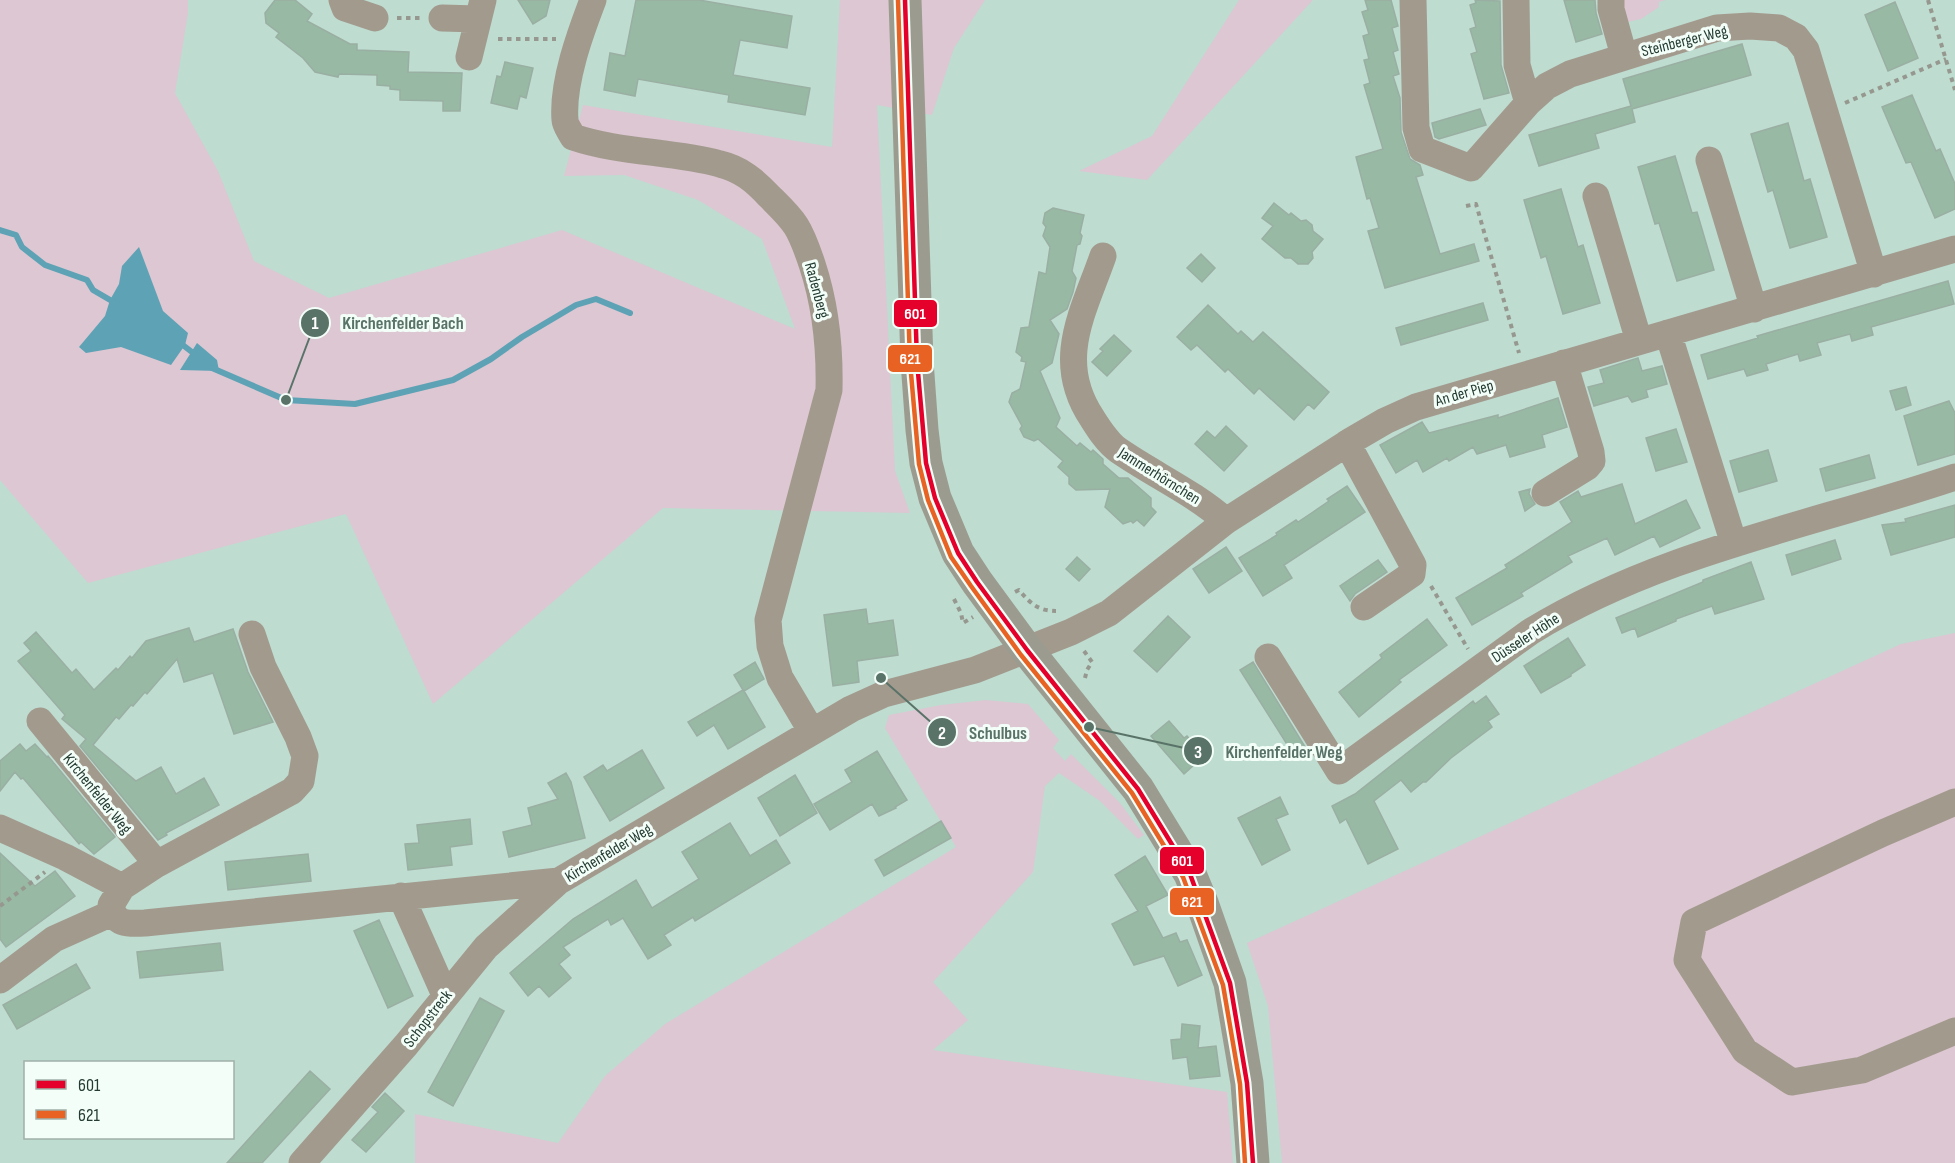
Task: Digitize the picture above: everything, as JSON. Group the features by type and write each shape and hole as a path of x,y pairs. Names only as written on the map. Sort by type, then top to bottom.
{"main road":[{"path":"905,0 916,361 926,463 935,498 958,553 1027,650 1138,789 1190,874 1230,982 1247,1083 1253,1163"}],"street":[{"path":"342,0 345,8 388,18"},
{"name":"Radenberg","path":"593,0 578,40 567,89 565,122 573,137 595,144 655,151 722,164 751,177 796,226 819,286 827,319 830,353 829,390 768,620 770,646 780,678 812,732"},
{"name":"Steinberger Weg","path":"1413,0 1416,128 1422,149 1471,168 1528,103 1547,86 1570,74 1717,28 1750,26 1779,28 1796,37 1806,50 1874,274"},
{"path":"1516,0 1517,65 1528,103"},
{"path":"1611,0 1611,9 1624,56"},
{"path":"442,18 481,10 469,57"},
{"path":"1708,160 1754,309"},
{"path":"1596,196 1639,340"},
{"name":"An der Piep","path":"1027,650 1109,613 1226,521 1347,443 1385,421 1416,407 1955,249"},
{"name":"Jammerhörnchen","path":"1103,256 1076,334 1073,354 1074,377 1079,395 1100,430 1116,448 1207,504 1226,521"},
{"path":"1668,333 1734,544"},
{"path":"1545,493 1587,467 1592,460 1564,363"},
{"path":"1347,443 1413,565 1412,574 1364,607"},
{"name":"Düsseler Höhe","path":"1268,657 1339,771 1478,668 1563,612 1609,589 1734,544 1955,477"},
{"path":"0,980 54,939 112,913 111,905 122,887 157,864 292,791 301,781 305,756 263,667 252,633"},
{"name":"Kirchenfelder Weg","path":"112,913 117,920 125,924 145,923 401,896 461,894 559,881 851,709 884,694 975,670 1027,650"},
{"name":"Kirchenfelder Weg","path":"40,721 157,864"},
{"path":"1955,802 1883,833 1694,922 1687,960 1745,1051 1792,1082 1862,1070 1955,1030"},
{"path":"0,828 65,857 122,887"},
{"name":"Schopstreck","path":"302,1163 406,1045 482,943 559,881"},
{"path":"401,896 425,940 445,995"}],"path":[{"path":"1928,0 1955,90"},
{"path":"388,18 411,18"},
{"path":"496,39 552,39"},
{"path":"1825,112 1946,59"},
{"path":"1466,206 1476,204 1526,374"},
{"path":"1019,590 1036,607 1045,611 1057,611"},
{"path":"1090,687 1085,677 1092,662"},
{"path":"0,906 65,857"}],"shaded area":[{"path":"0,0 188,0 175,93 218,171 254,261 329,298 562,230 795,329 762,239 698,200 624,175 564,176 583,105 832,147 840,0 985,0 954,48 932,115 877,105 895,471 910,513 663,508 433,704 346,514 88,583 0,480"},
{"path":"1239,0 1313,0 1147,180 1079,171 1152,136"},
{"path":"1618,0 1666,0 1659,2 1659,7 1641,19 1623,23"},
{"path":"1955,633 1955,1163 1282,1163 1268,1006 1247,943 1901,644"},
{"path":"986,700 1028,704 1059,740 1053,748 1065,761 1071,754 1120,803 1144,835 1138,839 1100,801 1059,773 1045,786 1033,872 933,982 968,1020 933,1050 1227,1092 1233,1163 415,1163 415,1114 558,1143 605,1076 665,1024 956,847 885,728 889,715 941,705"}],"water":[{"path":"139,247 163,311 188,333 185,345 171,365 121,347 86,353 79,347 105,316 110,300 119,284 122,266"},
{"path":"197,343 217,360 219,371 180,370"}],"building":[{"path":"275,0 295,0 312,14 307,21 350,44 357,44 357,50 409,52 408,72 462,73 460,111 443,111 443,101 400,100 400,90 377,85 377,75 339,74 338,77 315,72 303,58 276,37 279,33 266,23 265,13"},
{"path":"518,0 550,0 546,16 533,24"},
{"path":"636,0 699,0 792,16 787,48 740,40 733,75 810,88 805,115 728,102 729,95 638,79 635,96 604,90 610,53 625,56"},
{"path":"1365,0 1391,0 1398,26 1392,28 1398,50 1393,52 1399,74 1393,76 1400,98 1401,132 1410,159 1420,165 1423,175 1416,177 1440,254 1474,244 1479,261 1385,288 1368,231 1379,228 1370,198 1367,199 1356,157 1383,149 1364,85 1370,83 1364,60 1369,59 1363,36 1369,34 1362,12 1368,10"},
{"path":"1475,0 1500,1 1501,65 1509,93 1484,99 1471,54 1477,52 1470,29 1476,27 1470,5 1476,3"},
{"path":"1564,0 1595,0 1602,34 1576,42"},
{"path":"1895,2 1918,58 1888,71 1865,15"},
{"path":"1742,44 1751,75 1632,109 1635,122 1595,134 1599,148 1539,166 1529,135 1631,106 1623,79"},
{"path":"505,62 533,68 526,98 520,96 517,109 491,103 497,76 501,77"},
{"path":"1912,95 1936,151 1940,149 1955,184 1955,209 1935,218 1911,162 1906,163 1882,107"},
{"path":"1480,109 1486,125 1439,139 1435,137 1432,123"},
{"path":"1788,123 1804,181 1810,179 1827,237 1790,248 1773,190 1768,192 1751,134"},
{"path":"1675,156 1692,213 1697,212 1714,270 1677,281 1659,223 1655,224 1638,167"},
{"path":"1561,189 1578,247 1583,245 1600,303 1563,314 1546,256 1541,258 1524,200"},
{"path":"1274,203 1289,215 1291,213 1301,221 1306,220 1312,225 1313,231 1323,239 1312,252 1313,258 1308,264 1298,264 1291,258 1285,258 1262,239 1273,226 1262,218"},
{"path":"1053,208 1084,215 1080,233 1082,236 1080,244 1077,245 1072,271 1076,278 1073,292 1067,309 1050,320 1059,334 1052,363 1040,371 1060,418 1056,427 1077,446 1080,443 1091,452 1093,450 1103,459 1103,464 1119,478 1128,478 1151,498 1151,507 1156,512 1144,526 1137,520 1123,524 1105,507 1110,489 1076,490 1069,484 1069,477 1058,467 1063,461 1038,439 1034,441 1024,437 1020,429 1022,426 1009,402 1012,393 1020,389 1026,362 1021,361 1022,357 1016,352 1021,328 1029,327 1039,272 1046,274 1050,247 1043,236 1046,227 1043,223 1045,213"},
{"path":"1201,254 1215,268 1202,282 1187,268"},
{"path":"1948,281 1954,304 1871,327 1873,335 1852,341 1850,334 1817,343 1821,355 1800,361 1798,354 1766,364 1768,370 1747,376 1744,369 1708,379 1701,355 1758,338 1757,336"},
{"path":"1483,303 1488,320 1401,345 1396,328"},
{"path":"1208,305 1238,334 1241,331 1253,342 1263,332 1329,392 1314,409 1308,404 1294,420 1259,388 1254,394 1228,369 1225,372 1197,345 1191,350 1177,337"},
{"path":"1114,335 1131,351 1107,376 1092,362 1103,351 1100,349"},
{"path":"1638,358 1642,371 1662,366 1667,384 1646,390 1648,397 1632,402 1628,396 1594,406 1588,387 1604,383 1600,370"},
{"path":"1906,387 1911,405 1896,410 1890,391"},
{"path":"1558,398 1567,427 1542,435 1545,447 1510,457 1506,445 1477,454 1473,447 1423,472 1417,460 1396,473 1380,445 1422,422 1429,433 1498,415 1498,418"},
{"path":"1949,401 1955,413 1955,454 1918,465 1904,416"},
{"path":"1226,426 1247,446 1224,471 1195,444 1207,431 1215,438"},
{"path":"1676,429 1687,462 1656,471 1646,438"},
{"path":"1768,450 1777,481 1739,492 1730,461"},
{"path":"1869,455 1875,478 1826,491 1820,469"},
{"path":"1622,484 1635,524 1686,500 1700,528 1660,547 1654,536 1615,555 1607,538 1568,556 1572,562 1521,593 1523,596 1472,625 1456,598 1507,568 1505,565 1572,522 1560,502 1578,491 1581,497"},
{"path":"1347,486 1365,512 1284,565 1292,578 1263,596 1239,558 1277,535 1276,533 1296,520 1298,522"},
{"path":"1530,489 1529,494 1535,504 1525,511 1519,492"},
{"path":"1955,505 1955,537 1891,555 1882,525 1906,522 1905,519"},
{"path":"1835,540 1841,559 1792,575 1786,555"},
{"path":"1226,547 1242,571 1209,593 1193,569"},
{"path":"1077,557 1090,569 1079,581 1066,569"},
{"path":"1378,560 1387,572 1355,594 1350,601 1340,586"},
{"path":"1751,562 1764,599 1715,614 1712,606 1676,619 1676,621 1638,637 1635,628 1622,633 1616,618"},
{"path":"866,609 868,624 893,620 898,655 857,661 859,682 833,686 824,615"},
{"path":"1168,616 1190,637 1157,672 1134,651"},
{"path":"1427,619 1447,645 1399,680 1401,682 1359,717 1339,692 1382,658 1380,655"},
{"path":"189,628 194,642 233,629 248,672 273,722 234,734 213,673 184,682 177,659 147,694 145,692 119,719 116,717 93,745 136,781 161,767 176,794 204,778 219,805 166,833 167,835 158,840 80,746 86,739 62,719 65,715 18,661 31,651 24,643 36,632 72,673 76,669 94,690 116,668 118,670 130,656 132,658 146,641"},
{"path":"1568,638 1585,665 1541,693 1524,666"},
{"path":"755,662 764,679 744,691 765,727 728,749 714,725 697,736 688,722 743,690 734,675"},
{"path":"1253,662 1307,750 1295,757 1240,670"},
{"path":"1486,696 1499,714 1488,721 1492,727 1411,792 1401,780 1374,801 1398,849 1368,864 1346,819 1340,823 1332,806 1355,794 1473,701 1475,704"},
{"path":"1169,721 1184,738 1187,736 1204,756 1184,774 1151,736"},
{"path":"20,744 26,751 35,744 48,756 115,837 94,854 81,842 79,844 23,778 21,779 15,772 0,791 0,761"},
{"path":"642,750 664,788 610,821 584,777 603,765 607,771"},
{"path":"877,751 907,800 879,816 872,804 830,830 814,804 852,782 845,770"},
{"path":"566,773 571,782 585,838 509,857 503,832 532,825 528,808 558,799 548,783"},
{"path":"795,775 817,813 780,836 758,798"},
{"path":"1280,797 1288,814 1276,819 1290,850 1262,865 1238,818"},
{"path":"470,819 472,844 450,847 452,865 408,870 405,844 419,843 417,825"},
{"path":"941,821 951,838 884,876 875,860"},
{"path":"730,823 750,856 776,840 790,863 695,921 693,917 664,935 671,945 648,959 623,918 611,925 608,919 563,947 570,955 559,964 571,978 549,997 539,986 528,996 510,973 573,919 636,880 652,908 699,879 682,852"},
{"path":"0,853 35,886 55,871 75,896 6,947 0,939"},
{"path":"308,854 311,881 228,890 225,862"},
{"path":"1145,856 1168,895 1146,906 1163,938 1176,933 1180,942 1187,940 1202,975 1178,986 1164,956 1134,965 1112,924 1138,911 1115,875"},
{"path":"379,920 413,996 388,1008 354,931"},
{"path":"220,943 223,970 140,978 137,952"},
{"path":"76,964 90,988 17,1029 3,1005"},
{"path":"480,998 504,1011 453,1106 428,1092"},
{"path":"1182,1024 1200,1026 1198,1048 1216,1046 1220,1076 1190,1079 1187,1057 1173,1059 1171,1040 1181,1039"},
{"path":"310,1071 330,1089 262,1163 227,1163"},
{"path":"385,1093 404,1111 366,1152 352,1140 378,1112 372,1107"}],"waterway":[{"path":"0,230 16,235 22,247 45,265 87,280 93,290 117,304"},
{"path":"212,368 286,400 355,404 453,380 491,359 522,337 576,305 596,299 630,313"},
{"path":"179,342 197,356"}],"transit line":[{"name":"621","path":"898,0 910,362 919,464 928,500 951,557 1021,655 1132,793 1183,877 1223,985 1240,1084 1245,1163"},
{"name":"601","path":"905,0 917,361 926,463 935,498 958,553 977,582 1027,650 1138,789 1190,874 1230,983 1247,1083 1253,1163"}],"place":[{"name":"Kirchenfelder Bach","path":"286,400"},
{"name":"Schulbus","path":"881,678"},
{"name":"Kirchenfelder Weg","path":"1089,727"}]}
